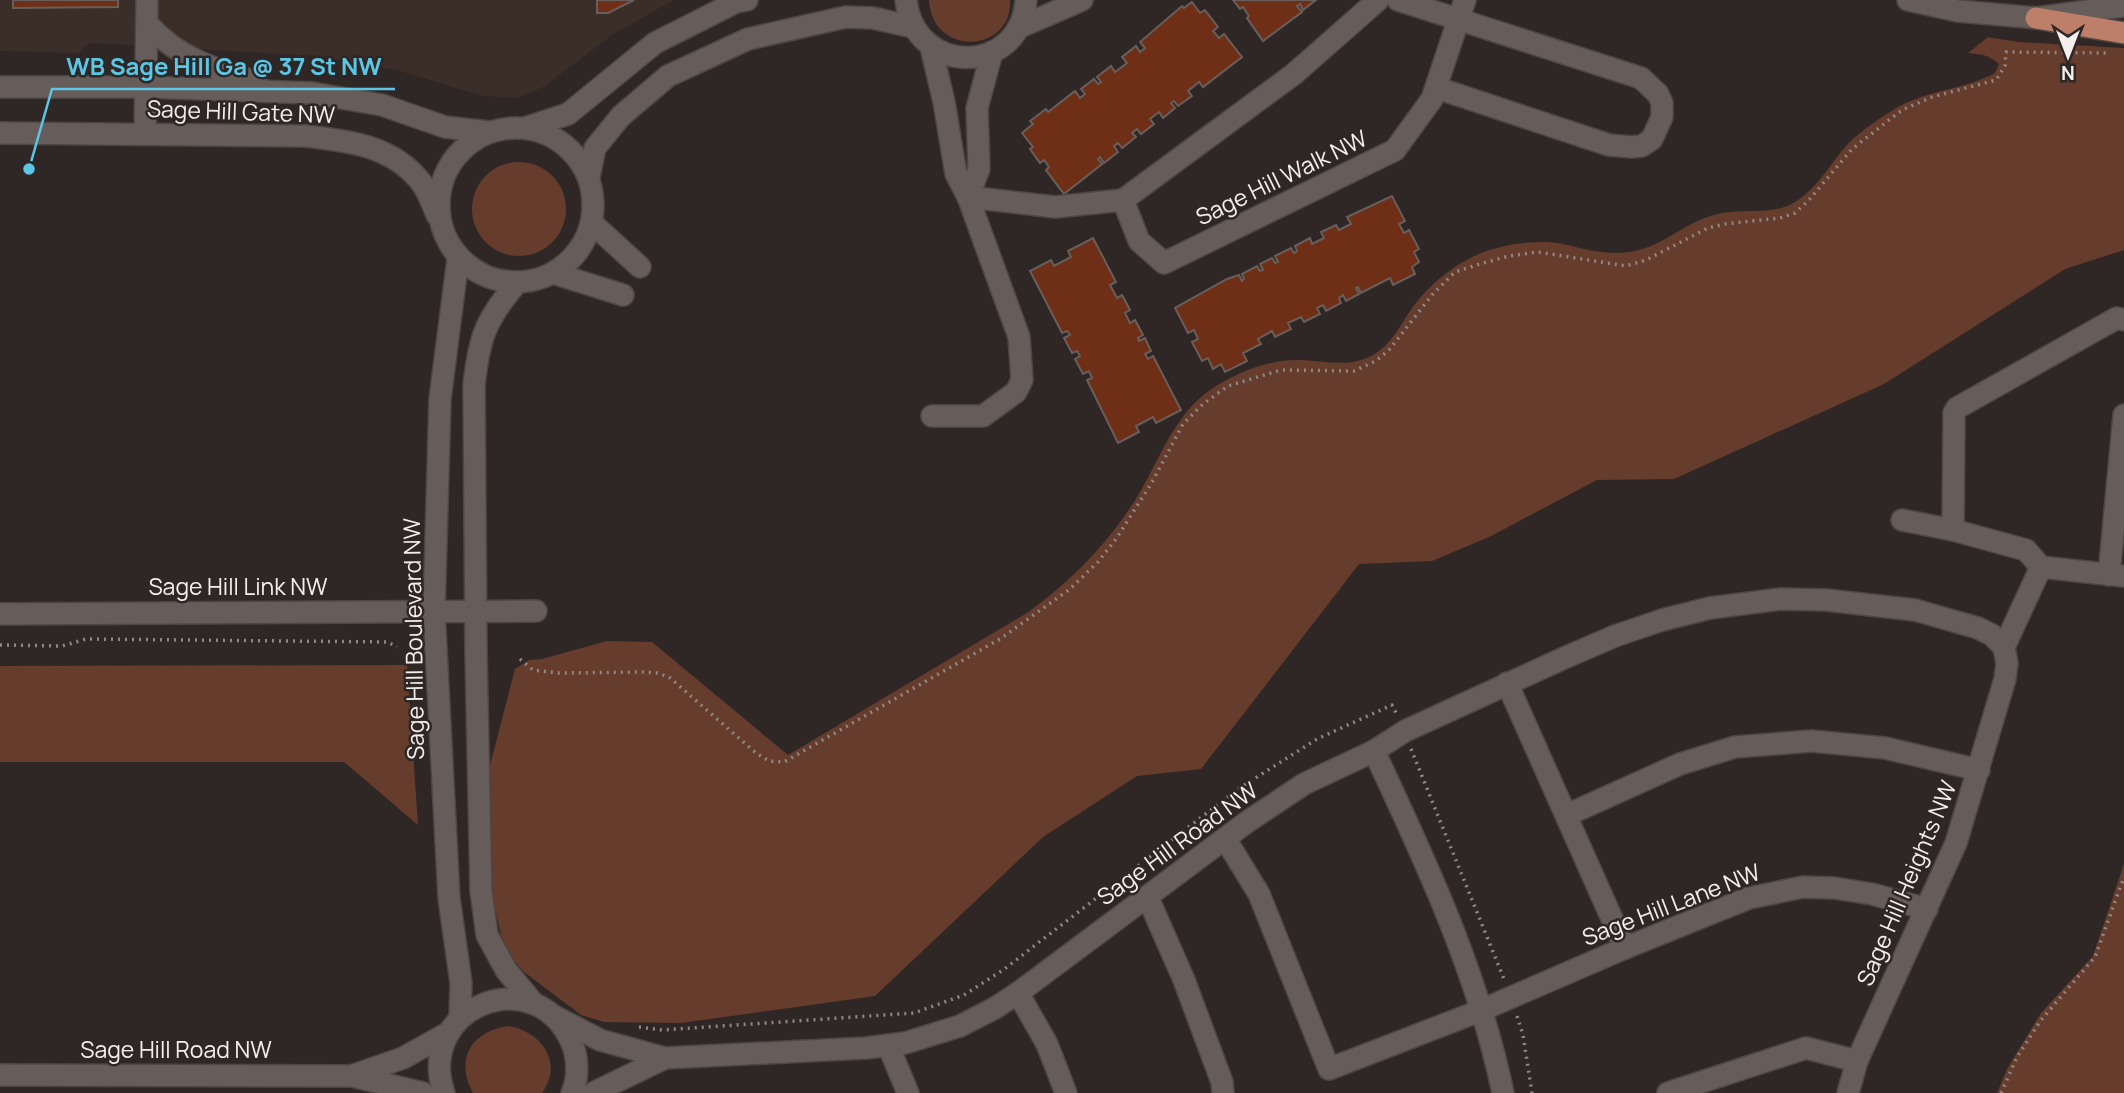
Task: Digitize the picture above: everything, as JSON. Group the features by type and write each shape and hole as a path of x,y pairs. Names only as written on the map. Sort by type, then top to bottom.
{"main road":[{"path":"2036,18 2122,43"}],"street":[{"path":"145,134 147,0"},
{"path":"525,128 568,114 655,43 736,2 747,0"},
{"path":"906,0 913,27 931,47 961,58 992,52 1007,42 1018,28 1026,0"},
{"path":"1018,28 1082,0"},
{"path":"968,197 1055,207 1123,200 1294,74 1378,0"},
{"path":"1398,0 1462,10 1641,78 1658,94 1662,103 1662,117 1652,139 1642,146 1609,145 1437,88"},
{"path":"1908,0 1958,11 2036,18 2124,6"},
{"name":"Sage Hill Walk NW","path":"1123,200 1139,241 1164,263 1395,150 1432,99 1462,10"},
{"path":"589,177 595,148 621,116 668,76 748,39 846,17 873,18 913,27"},
{"path":"147,23 163,41 202,64 282,90"},
{"path":"931,47 944,102 956,174 968,197 1019,337 1021,380 1016,392 983,416 932,416"},
{"path":"968,197 979,169 977,108 992,52"},
{"name":"Sage Hill Gate NW","path":"0,87 282,90 382,105 445,127 489,132"},
{"path":"525,128 545,133 564,144 579,158 589,177 594,200 592,223 578,253 553,274 516,284 483,276 458,259 441,223 439,201 443,179 454,159 470,143 489,132 525,128"},
{"name":"Sage Hill Gate NW","path":"0,133 306,136 348,141 374,148 401,162 422,182 441,223"},
{"path":"592,223 640,267"},
{"name":"Sage Hill Boulevard NW","path":"444,1093 439,1072 440,1052 454,1026 461,983 449,898 434,611 440,399 458,259"},
{"path":"553,274 624,295"},
{"path":"516,284 501,301 485,328 478,353 474,397 481,891 487,935 506,970 534,1004"},
{"path":"1954,530 1954,413 1957,408 2117,318 2124,320"},
{"path":"1902,520 1954,530 2026,550 2040,567 2117,575 2124,415"},
{"path":"1503,1093 1482,1010 1457,936 1374,751 1405,731 1615,636 1710,608 1781,599 1826,600 1915,610 1978,628 1993,635 2004,647 2040,567"},
{"name":"Sage Hill Link NW","path":"0,614 536,611"},
{"name":"Sage Hill Heights NW","path":"1848,1093 1857,1061 1956,843 2005,679 2007,663 2004,647"},
{"path":"1507,683 1625,948"},
{"path":"1567,815 1679,764 1735,747 1811,741 1873,747 1979,770"},
{"name":"Sage Hill Road NW","path":"0,1075 122,1084 265,1084 352,1076 384,1066 454,1026 476,1007 495,1000 514,999 534,1004 600,1040 666,1058 905,1043 960,1026 995,1008 1304,784 1374,751"},
{"name":"Sage Hill Lane NW","path":"1226,839 1259,894 1329,1069 1482,1010 1749,898 1802,887 1834,888 1872,894 1927,909"},
{"path":"1148,898 1184,980 1222,1082 1223,1093"},
{"path":"1018,993 1047,1044 1066,1093"},
{"path":"552,1015 566,1030 574,1048 577,1068 572,1093"},
{"path":"888,1045 908,1093"},
{"path":"1673,1092 1806,1048 1857,1061"},
{"name":"Sage Hill Road NW","path":"593,1093 666,1058"},
{"name":"Sage Hill Road NW","path":"352,1076 423,1093"}],"path":[{"path":"520,659 533,670 559,673 657,673 669,677 756,753 769,761 784,762 1000,639 1070,589 1098,562 1116,539 1151,484 1183,424 1227,386 1281,370 1354,371 1376,361 1389,350 1432,295 1455,272 1480,264 1538,252 1626,266 1646,260 1708,228 1726,223 1780,218 1794,213 1809,200 1852,149 1902,110 1933,97 1996,80 2005,66 2006,52 2122,43"},
{"path":"0,645 62,646 86,639 388,642 397,647"},
{"path":"2001,1093 2017,1057 2041,1020 2095,957 2124,877"}],"shaded area":[{"path":"0,0 674,0 612,35 545,86 517,98 483,96 396,70 317,56 89,43 79,53 0,51"},
{"path":"929,0 1010,0 1008,18 999,31 986,39 972,42 957,39 943,32 933,19"},
{"path":"1988,37 2018,42 2124,48 2124,250 2065,269 1884,384 1674,479 1597,480 1489,537 1432,561 1359,564 1201,769 1137,776 1043,837 875,996 681,1023 604,1022 581,1015 524,972 511,957 501,935 492,895 487,777 515,669 529,660 542,659 607,641 652,642 788,755 1027,613 1059,588 1088,560 1126,514 1186,412 1220,384 1253,368 1276,362 1299,360 1348,363 1364,359 1389,341 1432,285 1463,262 1490,250 1521,243 1543,242 1601,252 1629,252 1649,247 1695,222 1714,215 1786,207 1810,190 1852,140 1887,114 1911,101 1972,83 1995,73 1999,64 1995,61 1985,55 1968,53"},
{"path":"510,162 528,162 553,175 563,191 566,209 563,227 553,243 528,256 510,256 485,243 472,218 472,200 485,175"},
{"path":"407,665 418,825 344,762 0,762 0,666"},
{"path":"2124,864 2124,1093 1997,1093 2007,1069 2041,1013 2093,956"},
{"path":"509,1026 531,1035 546,1050 551,1070 542,1093 473,1093 465,1068 470,1048 485,1034"}],"building":[{"path":"13,0 118,0 118,7 13,8"},
{"path":"597,0 634,0 608,13 597,13"},
{"path":"1233,0 1316,0 1303,10 1300,4 1297,6 1302,12 1263,41 1247,18 1249,16 1243,7 1240,9"},
{"path":"1192,2 1200,13 1205,10 1218,27 1213,31 1219,38 1224,34 1242,57 1203,87 1199,82 1188,91 1192,96 1178,106 1174,101 1171,103 1175,108 1163,118 1159,112 1150,119 1154,124 1141,134 1137,129 1132,133 1136,137 1122,148 1118,143 1114,146 1118,152 1104,163 1100,157 1098,159 1102,164 1064,194 1046,170 1049,167 1044,160 1040,163 1030,149 1033,147 1022,133 1033,124 1030,121 1046,109 1048,112 1075,91 1080,98 1085,94 1081,89 1094,79 1098,84 1101,82 1097,77 1111,66 1115,72 1127,63 1122,57 1136,46 1140,52 1145,48 1140,42 1182,6 1184,8"},
{"path":"1392,196 1405,221 1399,224 1404,233 1409,230 1419,249 1414,252 1419,262 1412,267 1415,274 1393,285 1390,278 1361,293 1358,287 1356,288 1359,294 1346,301 1343,295 1339,298 1341,303 1326,311 1323,305 1317,308 1320,314 1304,322 1301,317 1288,323 1291,329 1275,337 1272,331 1258,339 1261,344 1243,353 1247,361 1225,372 1221,364 1213,369 1208,358 1202,361 1192,342 1198,339 1194,330 1188,333 1175,308 1227,279 1239,275 1242,281 1242,274 1257,266 1260,271 1263,270 1260,264 1272,258 1275,263 1278,262 1275,256 1291,248 1294,253 1297,251 1295,246 1310,238 1312,244 1324,238 1321,232 1336,225 1339,230 1351,224 1347,217"},
{"path":"1093,238 1116,282 1110,285 1117,298 1122,295 1130,310 1125,313 1130,323 1135,320 1143,335 1138,338 1139,341 1145,338 1151,351 1145,354 1148,359 1153,356 1181,410 1156,423 1153,417 1136,426 1139,432 1118,443 1087,380 1092,378 1089,371 1083,374 1075,359 1080,356 1077,351 1072,353 1064,338 1070,335 1067,331 1062,333 1030,271 1051,260 1054,266 1071,257 1068,251"}],"place":[{"name":"WB Sage Hill Ga @ 37 St NW","path":"29,169"}]}
